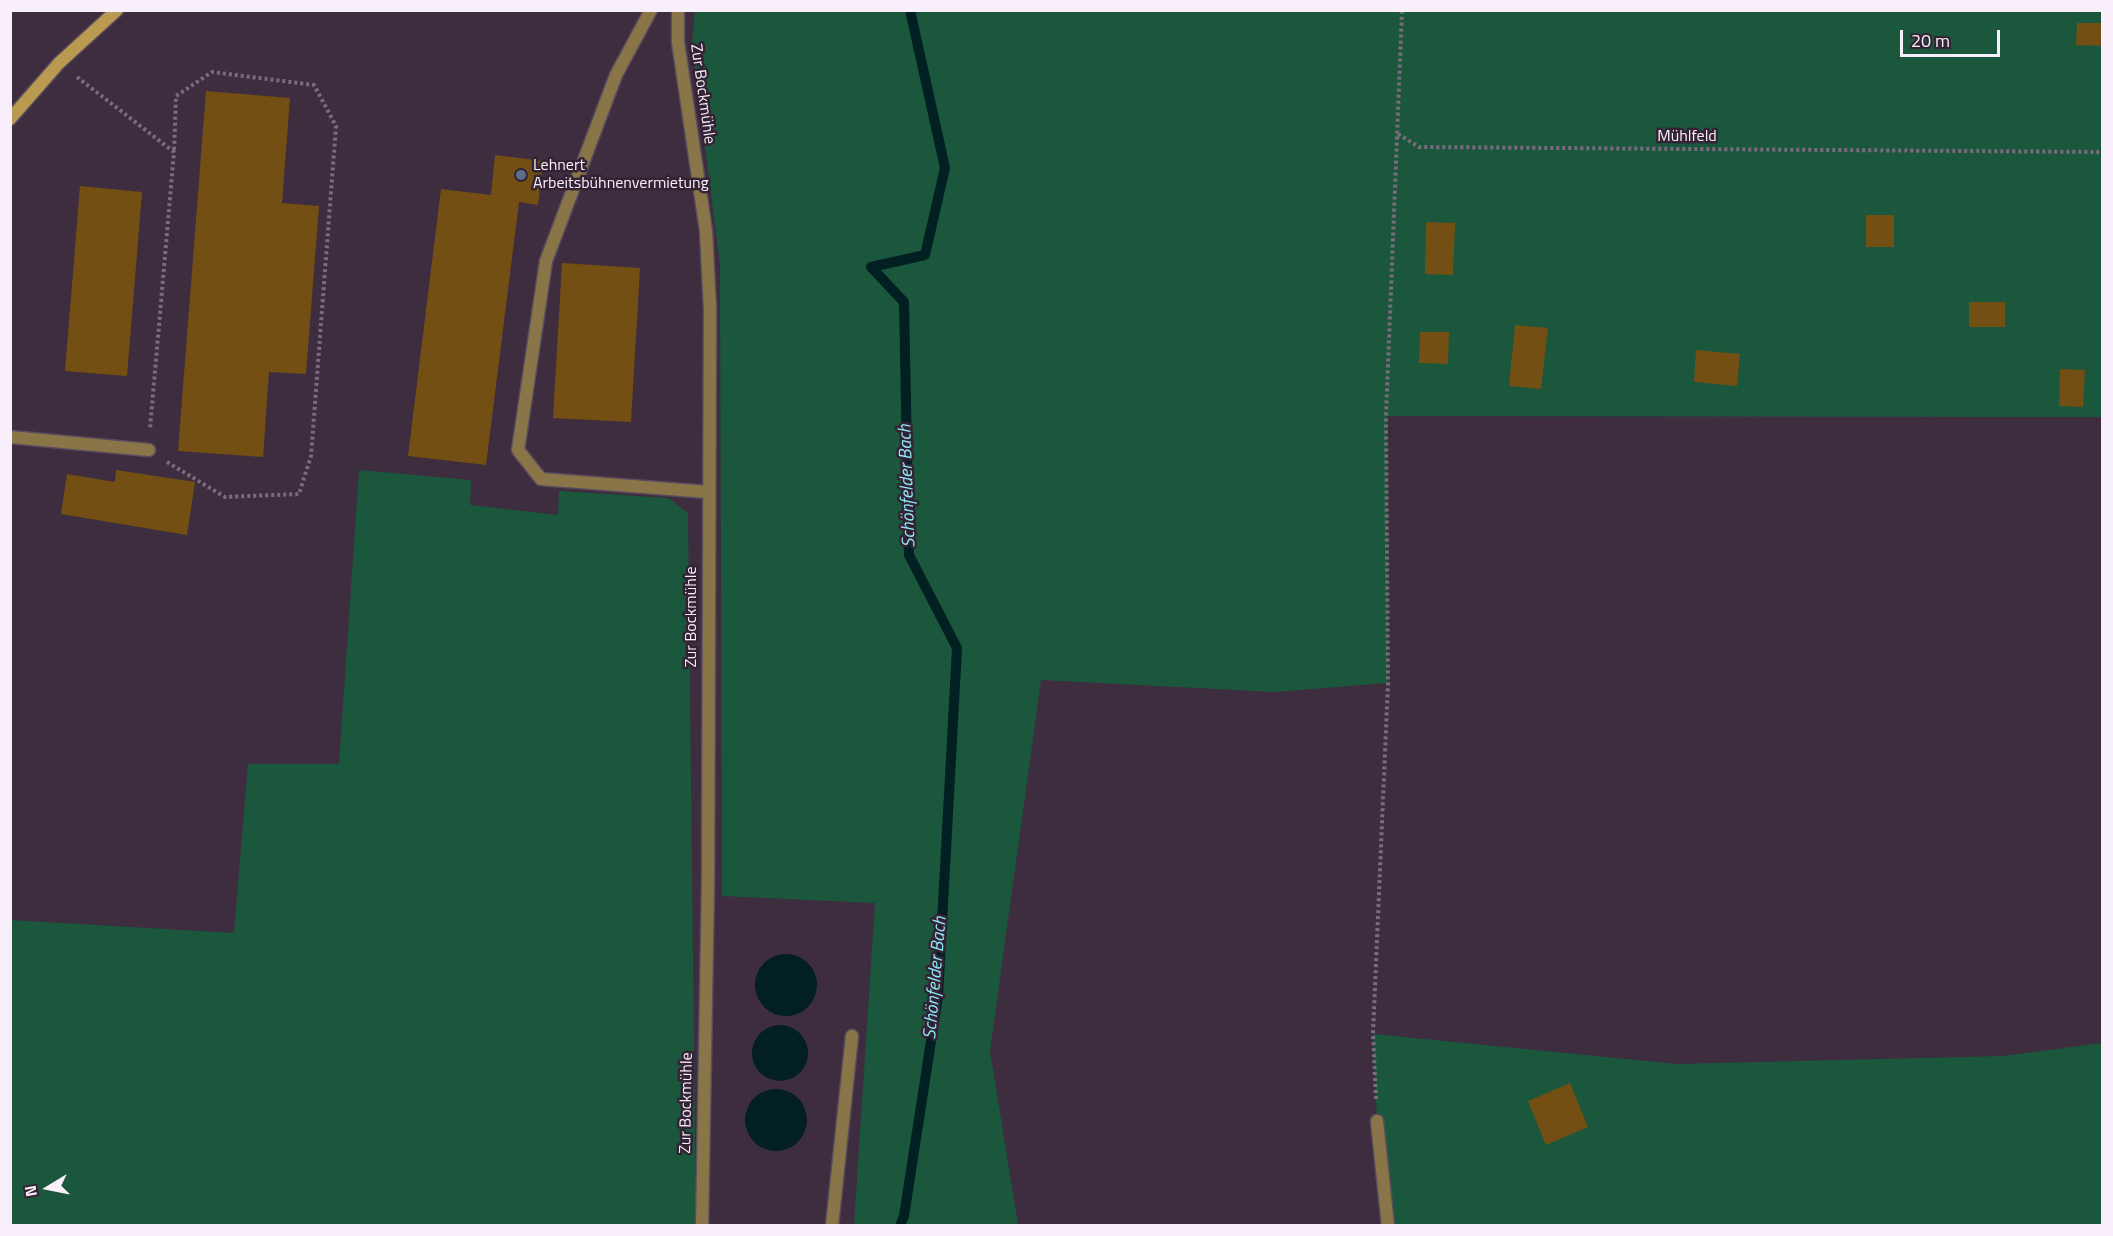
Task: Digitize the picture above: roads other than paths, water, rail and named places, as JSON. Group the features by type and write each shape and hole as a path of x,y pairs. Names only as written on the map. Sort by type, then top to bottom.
{"street":[{"path":"10,119 59,63 117,10"},
{"path":"651,10 616,75 546,261 518,450 541,479 708,492"},
{"name":"Zur Bockmühle","path":"678,10 678,42 706,231 710,309 708,883 702,1226"},
{"path":"10,437 148,450"},
{"path":"832,1226 852,1035"},
{"path":"1377,1121 1388,1226"}],"waterway":[{"name":"Schönfelder Bach","path":"900,1226 904,1216 938,996 957,648 909,555 904,302 871,267 925,255 945,168 910,10"}],"place":[{"name":"Lehnert Arbeitsbühnenvermietung","path":"521,175"}]}
